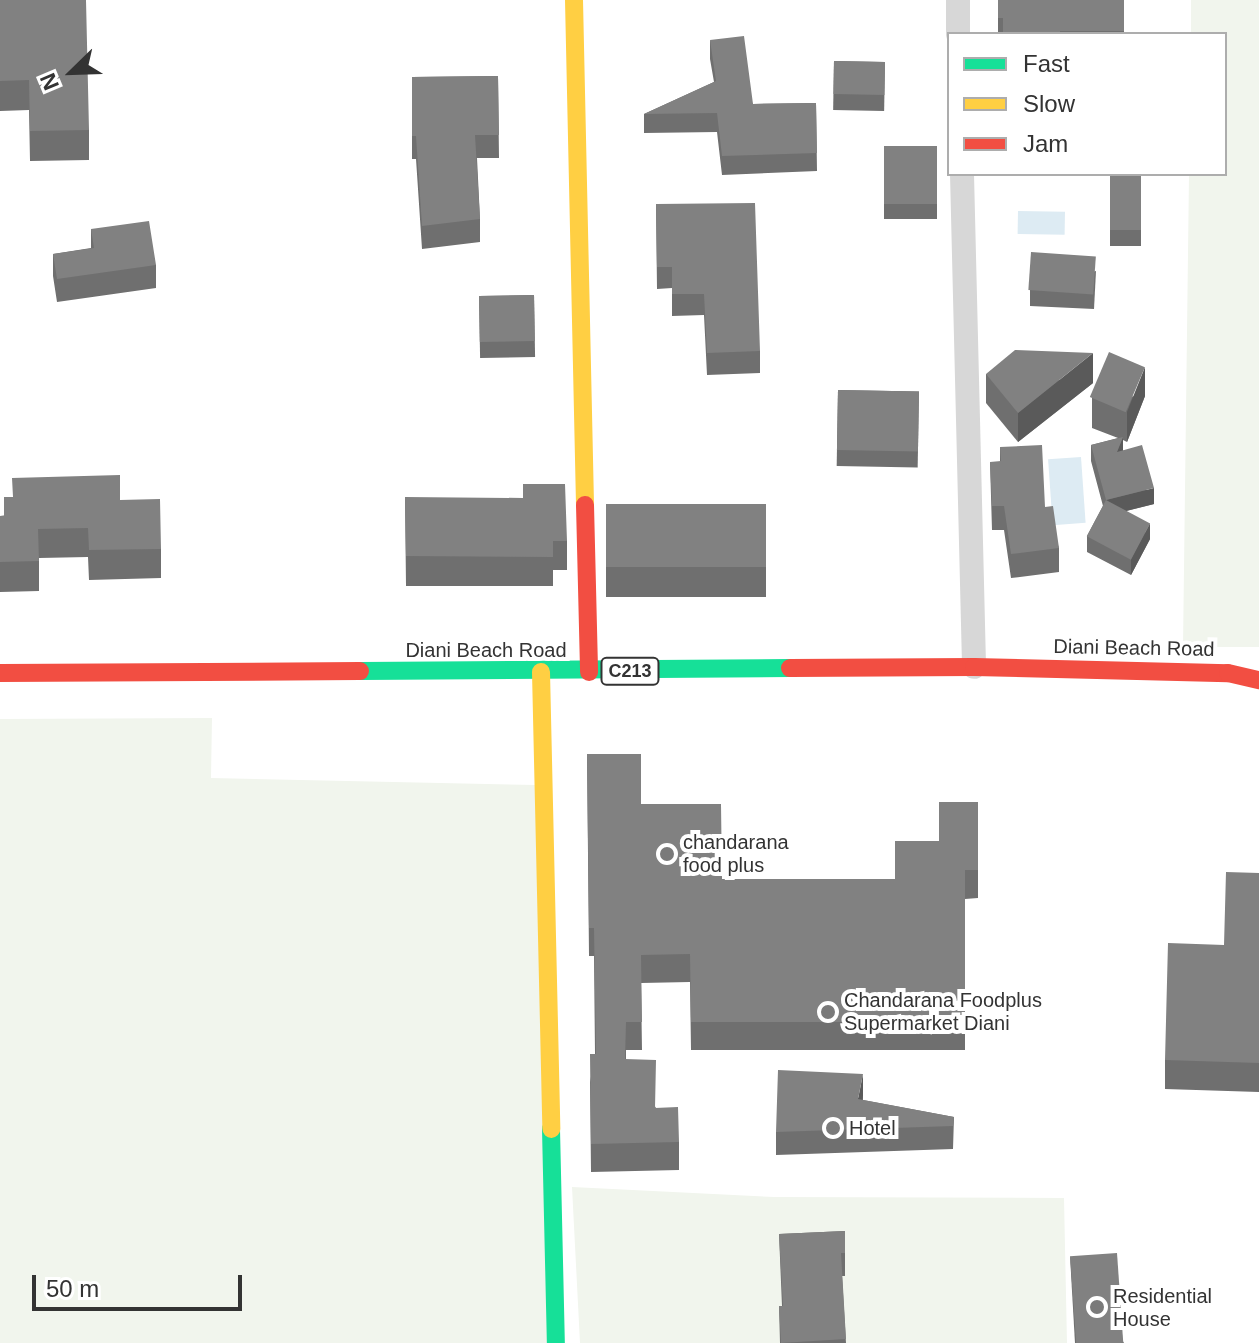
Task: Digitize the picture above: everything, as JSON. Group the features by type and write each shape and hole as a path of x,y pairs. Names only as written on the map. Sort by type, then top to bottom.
{"street":[{"path":"574,0 589,672"},
{"path":"958,0 958,32"},
{"path":"962,176 974,667"},
{"name":"Diani Beach Road","path":"0,673 589,672 974,667 1228,673 1259,680"},
{"path":"541,672 556,1343"}],"shaded area":[{"path":"1191,0 1259,0 1259,647 1183,647 1189,176 1227,176 1227,32 1191,32"},
{"path":"1018,211 1065,212 1065,235 1018,234"},
{"path":"1081,457 1086,523 1053,525 1048,459"},
{"path":"212,718 211,778 536,785 547,1343 0,1343 0,719"},
{"path":"572,1187 774,1197 1064,1198 1067,1343 580,1343"}],"building":[{"path":"0,0 86,0 89,130 30,131 29,80 0,81"},
{"path":"998,0 1124,0 1124,31 1003,32 1003,18 998,18"},
{"path":"744,36 753,104 816,103 817,153 722,156 717,113 644,114 716,81 710,40"},
{"path":"834,61 885,62 884,95 833,94"},
{"path":"498,76 499,135 475,135 480,219 422,226 416,136 412,136 412,77"},
{"path":"884,146 937,146 937,204 884,204"},
{"path":"1110,176 1141,176 1141,230 1110,230"},
{"path":"755,203 760,351 707,353 704,294 672,294 672,267 657,267 656,204"},
{"path":"149,221 156,265 57,279 53,254 94,248 91,229"},
{"path":"1031,252 1096,257 1093,294 1028,290"},
{"path":"534,295 535,341 480,342 479,296"},
{"path":"1015,350 1093,353 1018,413 986,374"},
{"path":"1109,352 1145,367 1126,412 1090,397"},
{"path":"838,390 919,391 918,451 837,450"},
{"path":"1123,437 1117,452 1142,445 1154,488 1106,500 1091,445"},
{"path":"1042,445 1045,507 1053,506 1059,548 1011,554 1004,506 992,506 990,462 1001,461 1000,447"},
{"path":"120,475 120,500 160,499 161,549 89,550 88,528 38,529 39,561 0,562 0,516 4,516 4,497 13,497 12,478"},
{"path":"523,484 565,484 567,541 553,541 553,557 406,556 405,497 523,498"},
{"path":"1106,500 1150,523 1131,560 1087,536"},
{"path":"606,504 766,504 766,567 606,567"},
{"path":"587,754 641,754 641,804 721,804 722,879 895,879 895,841 939,841 939,802 978,802 978,870 965,870 965,1022 691,1022 690,954 641,955 642,1022 626,1022 625,1059 656,1060 655,1108 678,1107 679,1142 591,1144 590,1054 596,1054 594,928 589,928"},
{"path":"1226,872 1259,873 1259,1063 1165,1060 1168,943 1224,945"},
{"path":"778,1070 863,1074 858,1099 954,1117 953,1126 776,1132"},
{"path":"845,1231 845,1253 841,1253 846,1339 781,1343 779,1306 783,1306 779,1234"},
{"name":"Residential House","path":"1117,1253 1123,1343 1076,1343 1070,1256"}],"traffic: fast":[{"path":"360,671 790,668"},
{"path":"551,1129 556,1343"}],"traffic: slow":[{"path":"574,0 585,505"},
{"path":"541,672 551,1129"}],"traffic: jam":[{"path":"585,505 589,672"},
{"path":"790,668 974,667 1228,673 1259,680"},
{"path":"0,673 360,671"}],"place":[{"name":"chandarana food plus","path":"667,854"},
{"name":"Chandarana Foodplus Supermarket Diani","path":"828,1012"},
{"name":"Hotel","path":"833,1128"},
{"name":"Residential House","path":"1097,1307"}]}
